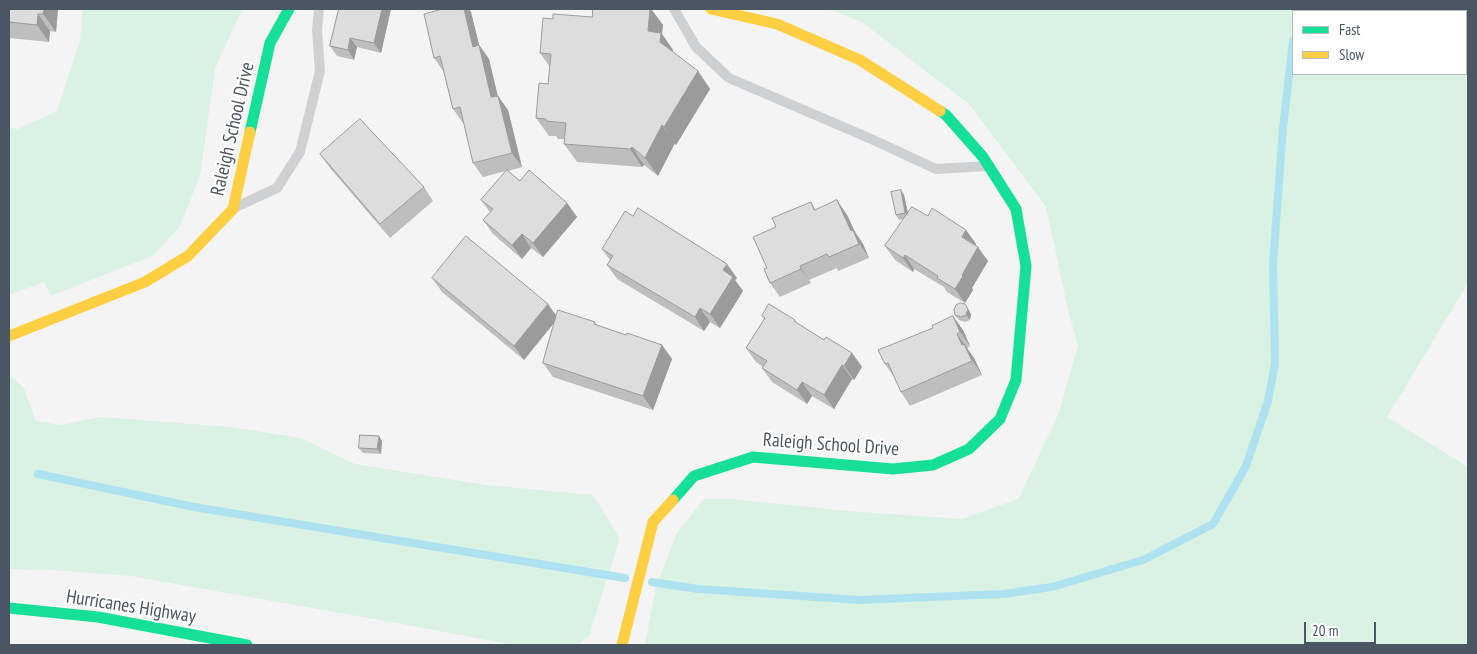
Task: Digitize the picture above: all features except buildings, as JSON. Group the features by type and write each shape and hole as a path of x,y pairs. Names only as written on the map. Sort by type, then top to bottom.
{"street":[{"name":"Raleigh School Drive","path":"9,336 145,282 188,256 233,209 270,43 289,9"},
{"name":"Raleigh School Drive","path":"622,645 653,522 694,476 753,457 894,469 934,465 969,449 1000,419 1016,380 1026,266 1016,209 983,157 946,115 860,60 777,24 711,9"},
{"name":"Hurricanes Highway","path":"9,608 160,628 247,645"},
{"path":"28,620 56,613"}],"lane":[{"path":"233,209 277,188 300,152 320,71 317,30 319,9"},
{"path":"674,9 696,47 729,78 936,169 988,166"}],"green space":[{"path":"83,9 242,9 215,69 200,176 179,228 152,256 51,296 44,282 9,295 9,128 18,129 57,111 80,41"},
{"path":"828,9 1468,9 1468,283 1387,417 1468,467 1468,645 645,645 656,586 677,533 704,499 731,499 848,511 962,519 1018,499 1059,413 1078,345 1069,314 1046,207 970,105 862,22"},
{"path":"9,374 24,388 36,421 61,425 101,417 231,427 301,438 355,464 486,485 593,495 620,538 589,636 577,645 513,645 131,576 53,570 9,569"}],"waterway":[{"path":"652,582 698,589 860,600 1003,594 1052,587 1143,560 1213,524 1246,466 1268,401 1275,364 1273,263 1283,128 1292,50"},
{"path":"38,474 194,507 625,578"}],"traffic: fast":[{"path":"250,132 270,43 289,9"},
{"path":"673,500 694,476 753,457 893,469 933,465 969,449 1000,419 1016,380 1026,266 1016,209 983,157 946,115 940,111"},
{"path":"9,608 98,617 247,645"}],"traffic: slow":[{"path":"711,9 777,24 860,60 940,111"},
{"path":"9,336 145,282 188,256 233,209 250,132"},
{"path":"622,645 653,522 673,500"}]}
